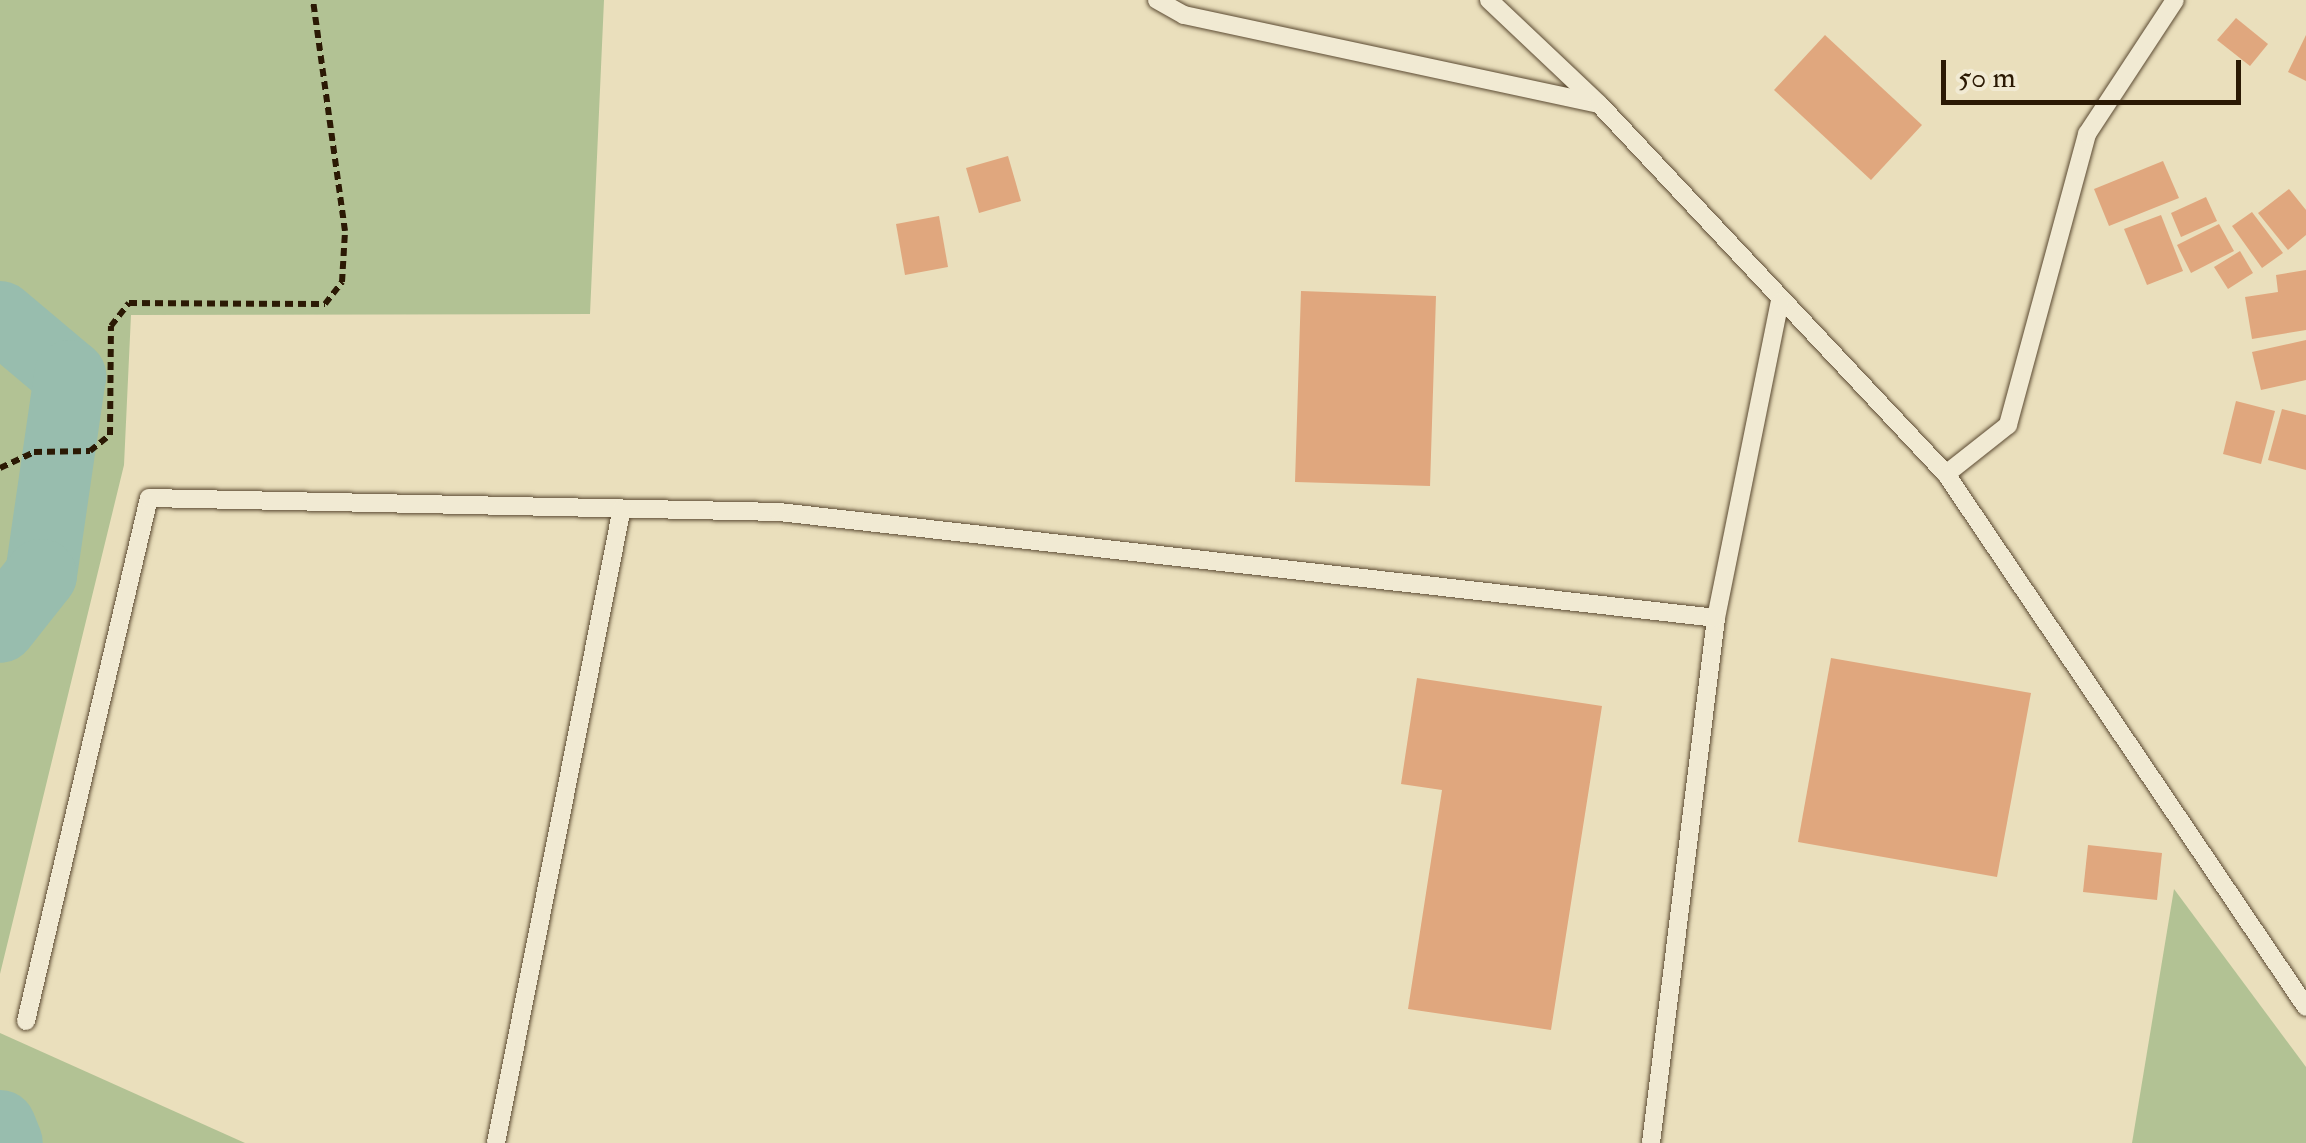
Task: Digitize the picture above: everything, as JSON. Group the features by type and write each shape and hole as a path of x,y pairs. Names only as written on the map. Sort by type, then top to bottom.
{"lane":[{"path":"1158,0 1184,15 1599,104"},
{"path":"1489,0 1599,104 1780,302 1946,474 2306,1007"},
{"path":"1946,474 2008,424 2087,134 2174,0"},
{"path":"1651,1143 1716,618 1780,302"},
{"path":"26,1020 149,498 778,512 1716,618"},
{"path":"496,1143 622,508"}],"path":[{"path":"0,468 34,452 90,451 110,435 111,326 129,303 325,304 342,282 345,231 313,0"}],"green space":[{"path":"0,0 604,0 590,314 131,315 124,465 0,974"},
{"path":"2174,889 2306,1067 2306,1143 2132,1143"},
{"path":"0,1033 245,1143 0,1143"}],"building":[{"path":"2236,18 2268,44 2250,66 2217,40"},
{"path":"1825,35 1922,125 1871,180 1774,90"},
{"path":"2306,35 2306,81 2288,72"},
{"path":"1008,156 1021,201 979,213 966,168"},
{"path":"2163,161 2179,198 2109,226 2094,189"},
{"path":"2289,189 2306,210 2306,235 2288,250 2258,213"},
{"path":"2206,197 2217,221 2181,237 2171,213"},
{"path":"2252,212 2283,253 2262,268 2232,226"},
{"path":"2161,215 2183,271 2147,285 2124,229"},
{"path":"939,216 948,267 905,275 896,224"},
{"path":"2219,224 2234,251 2191,273 2177,245"},
{"path":"2240,251 2253,273 2228,289 2214,267"},
{"path":"2306,270 2306,330 2252,339 2245,297 2278,292 2276,275"},
{"path":"1301,291 1436,296 1430,486 1295,482"},
{"path":"2306,340 2306,380 2261,390 2252,352"},
{"path":"2236,401 2275,411 2261,464 2223,454"},
{"path":"2282,409 2306,415 2306,470 2268,460"},
{"path":"1831,658 2031,693 1997,877 1798,842"},
{"path":"1417,678 1602,706 1551,1030 1408,1009 1442,790 1401,784"},
{"path":"2088,845 2162,853 2157,900 2083,892"}],"waterway":[{"path":"0,317 70,376 41,575 0,627"},
{"path":"0,1126 7,1143"}]}
